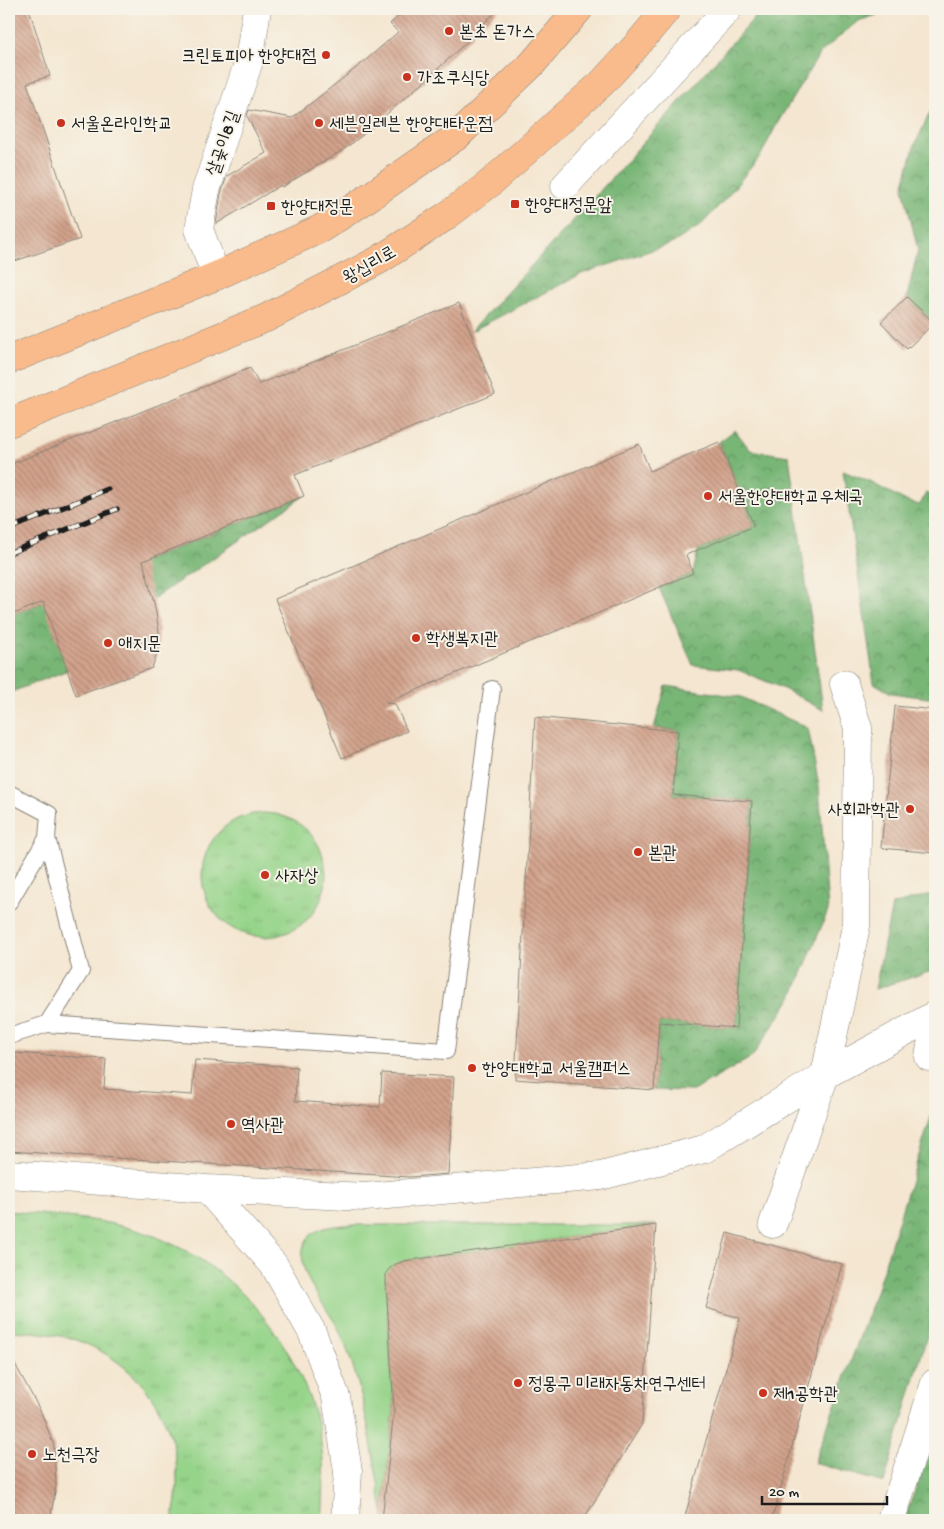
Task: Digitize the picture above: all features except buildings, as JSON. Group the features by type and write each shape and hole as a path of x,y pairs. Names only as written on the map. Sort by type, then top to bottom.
{"main road":[{"path":"9,360 216,276 320,229 457,136 532,64 579,9"},
{"name":"왕십리로","path":"9,423 266,318 379,260 445,217 502,173 602,82 667,9"}],"street":[{"name":"살곶이8길","path":"216,276 199,229 206,190 249,61 257,9"},
{"path":"564,186 728,9"},
{"path":"773,1224 825,1075 856,926 858,728 844,684"},
{"path":"9,1174 207,1189 365,1197 601,1176 704,1149 825,1075 935,1015"},
{"path":"929,1056 935,1021"},
{"path":"207,1189 274,1265 312,1332 336,1397 348,1471 345,1520"},
{"path":"891,1520 935,1383"}],"lane":[{"path":"9,1036 47,1024 446,1051 492,690"},
{"path":"9,793 50,814 47,838 81,972 47,1024"},
{"path":"9,902 47,838"}],"green space":[{"path":"762,9 896,9 858,21 820,53 778,122 761,155 727,197 701,225 673,243 581,274 470,332 584,209"},
{"path":"935,106 935,324 907,297 918,250 903,188 914,147 931,110"},
{"path":"735,430 750,450 789,456 823,710 780,687 738,670 693,665 659,588 693,573 698,550 754,526 719,442"},
{"path":"843,471 870,482 908,502 920,505 926,493 935,497 935,699 891,693 874,683"},
{"path":"304,496 153,599 55,635 68,670 9,693 9,616"},
{"path":"666,686 741,697 808,728 819,786 828,911 792,997 752,1057 693,1091 654,1090 659,1022 736,1028 752,801 673,795 678,731 654,728"},
{"path":"264,813 288,818 299,823 308,831 316,840 321,851 326,875 321,899 316,910 308,919 299,927 288,932 264,937 240,932 229,927 220,919 212,910 207,899 202,875 207,851 212,840 220,831 229,823 240,818"},
{"path":"935,893 935,970 875,989 892,905"},
{"path":"935,1104 935,1309 884,1483 814,1463 877,1289"},
{"path":"9,1211 94,1221 143,1232 173,1244 202,1261 228,1280 251,1302 272,1328 289,1355 304,1384 315,1415 321,1441 323,1468 322,1520 172,1520 177,1491 176,1462 170,1435 159,1410 144,1387 124,1367 100,1351 73,1339 33,1332 9,1331"},
{"path":"345,1225 656,1225 404,1261 393,1267 388,1273 386,1284 394,1410 383,1512 371,1442 355,1373 338,1328 313,1289 304,1267 302,1257 304,1246 310,1236 326,1228"},
{"path":"935,1437 935,1520 904,1520"}],"railway":[{"path":"9,529 108,489"},
{"path":"9,553 117,509"}],"place":[{"name":"본초 돈가스","path":"449,31"},
{"name":"크린토피아 한양대점","path":"326,55"},
{"name":"가조쿠식당","path":"407,77"},
{"name":"서울온라인학교","path":"61,123"},
{"name":"세븐일레븐 한양대타운점","path":"319,123"},
{"name":"한양대정문앞","path":"515,204"},
{"name":"한양대정문","path":"271,206"},
{"name":"서울한양대학교우체국","path":"708,496"},
{"name":"학생복지관","path":"416,638"},
{"name":"애지문","path":"108,643"},
{"name":"사회과학관","path":"910,809"},
{"name":"본관","path":"638,852"},
{"name":"사자상","path":"265,875"},
{"name":"한양대학교 서울캠퍼스","path":"472,1068"},
{"name":"역사관","path":"231,1124"},
{"name":"정몽구 미래자동차연구센터","path":"518,1383"},
{"name":"제1공학관","path":"763,1393"},
{"name":"노천극장","path":"32,1454"}]}
